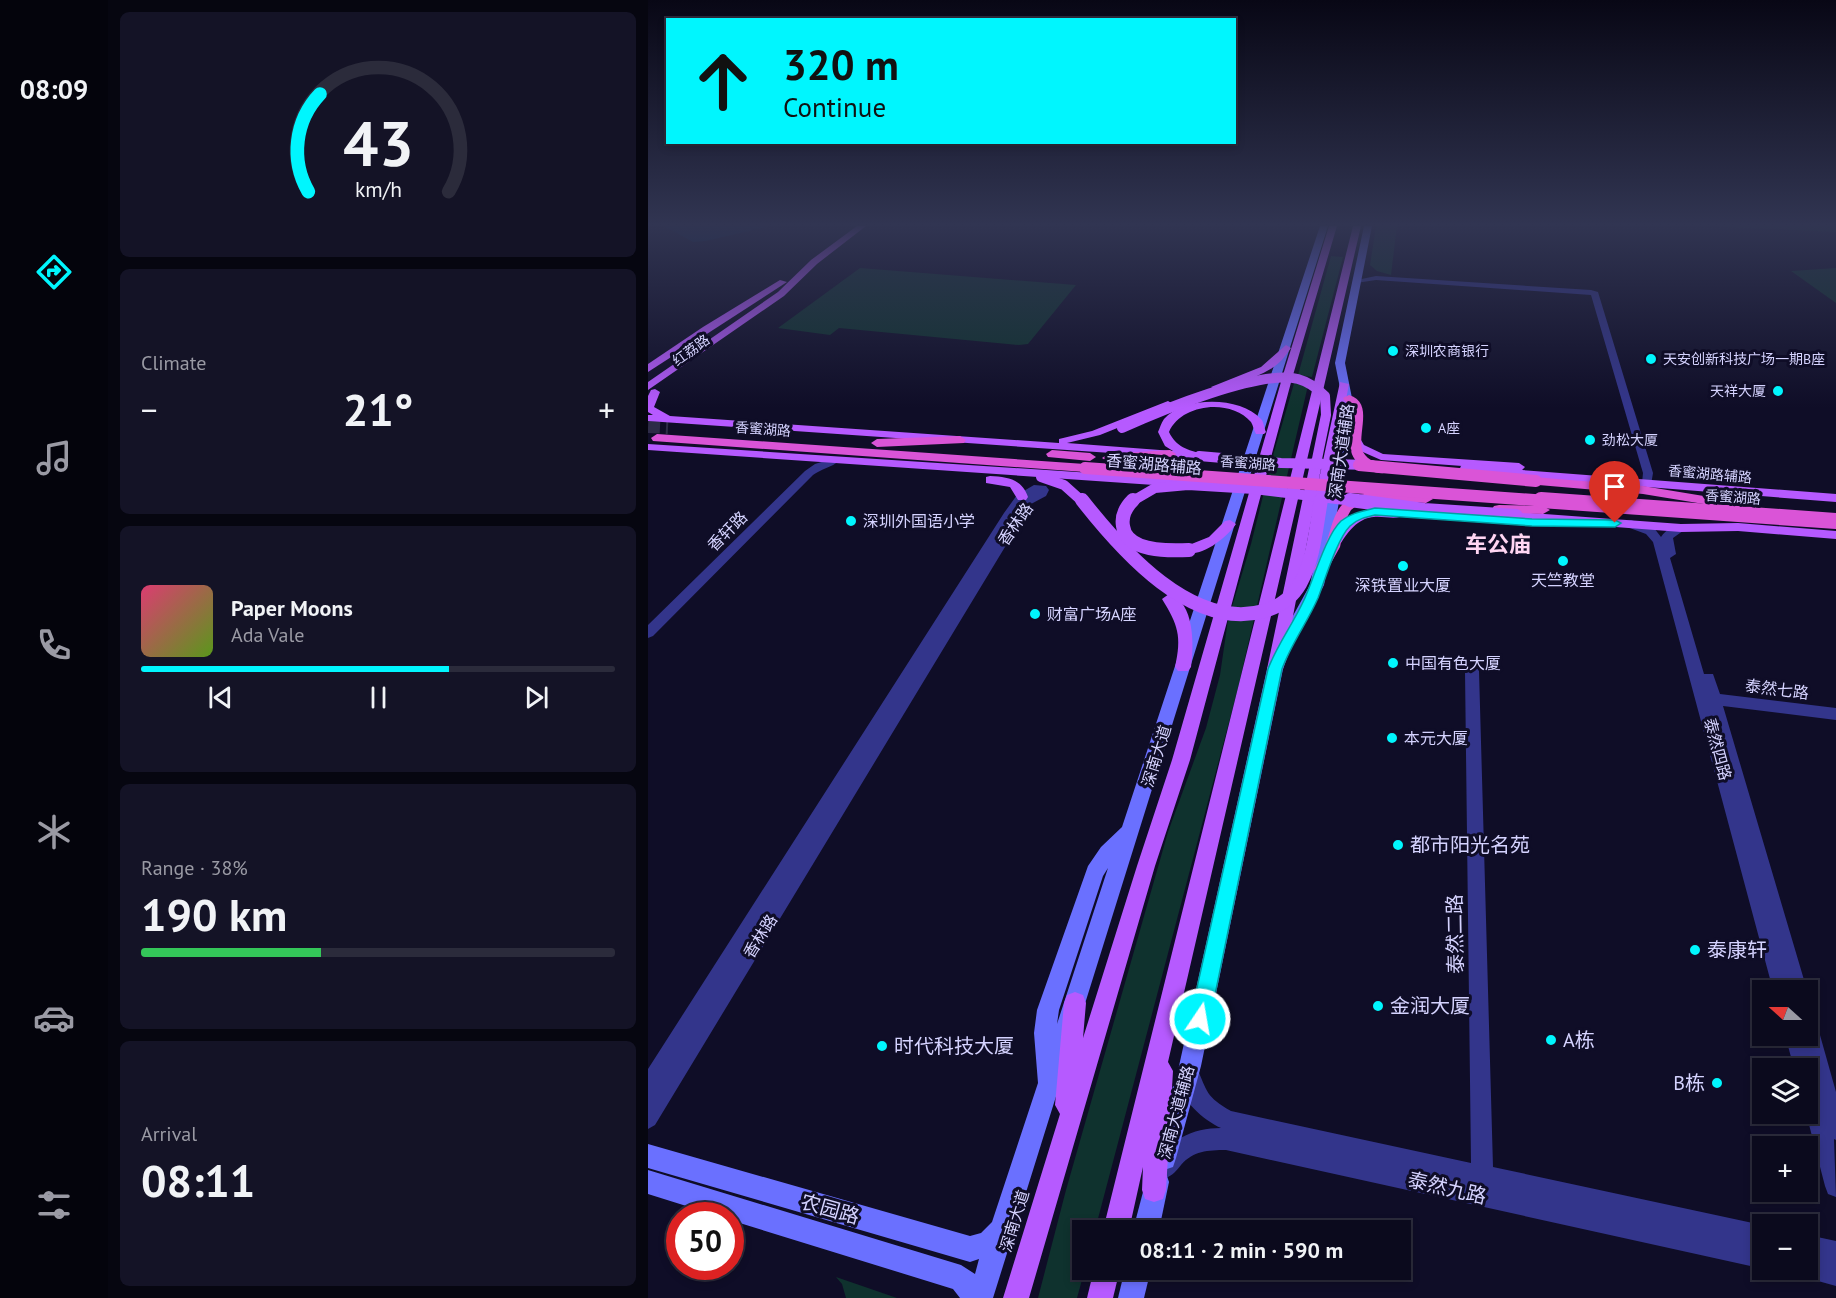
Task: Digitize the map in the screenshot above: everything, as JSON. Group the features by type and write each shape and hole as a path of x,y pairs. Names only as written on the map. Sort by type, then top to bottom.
{"highway":[{"path":"1349,398 1358,410 1354,437 1357,455 1372,468 1390,473 1424,476 1536,481"},
{"name":"香蜜湖路","path":"668,424 1088,462 1730,509 1836,514"},
{"path":"877,442 960,440"},
{"name":"香蜜湖路","path":"653,442 833,456 1088,462 1108,458 1730,509 1836,521"},
{"path":"1108,458 1170,454"},
{"path":"833,456 946,468"},
{"path":"1359,465 1643,490 1730,509"},
{"path":"1321,569 1333,545 1342,512 1353,502 1375,496 1507,504 1543,510"},
{"path":"1357,501 1506,510 1660,515 1730,509"}],"main road":[{"name":"红荔路","path":"648,369 705,329 774,287"},
{"name":"红荔路","path":"650,393 777,287"},
{"name":"红荔路","path":"648,380 781,294 789,287"},
{"name":"红荔路","path":"650,393 786,297 797,287"},
{"path":"980,1298 1306,287"},
{"name":"深南大道","path":"1016,1298 1146,866 1181,760 1288,375 1321,287"},
{"path":"1118,1220 1325,359 1345,287"},
{"name":"深南大道辅路","path":"1148,1220 1190,1066 1275,669 1287,641 1311,600 1321,569 1350,413 1349,398 1340,363 1355,287"},
{"path":"1046,445 1090,440 1119,426 1271,365 1278,360 1286,348"},
{"path":"1325,359 1326,370 1337,393 1339,412"},
{"path":"1018,443 1074,440 1246,382 1274,377 1308,382 1325,396 1326,415 1275,669"},
{"path":"1005,471 1041,477 1076,492 1099,521 1173,591 1204,610 1228,615 1243,615 1273,609 1294,594 1307,571 1344,384"},
{"path":"650,393 649,408 668,424"},
{"path":"1199,456 1181,452 1166,440 1164,434 1166,424 1175,413 1191,407 1216,404 1241,409 1253,417 1260,432"},
{"name":"香蜜湖路辅路","path":"648,418 668,424 1046,445 1088,462 1189,484 1296,492 1414,509 1681,528 1738,527 1836,535"},
{"path":"648,426 668,424"},
{"path":"1354,437 1360,447 1381,457 1529,468 1572,476"},
{"name":"香蜜湖路辅路","path":"653,442 804,459 833,456 899,465 1005,471 1170,454 1281,463 1572,476 1836,498"},
{"path":"899,465 940,476 1011,482 1019,487 1022,497"},
{"path":"1041,477 1068,493 1091,525 1169,599 1182,616 1186,627 1187,652 1183,667"},
{"path":"1189,484 1160,487 1138,496 1125,510 1122,524 1129,537 1141,545 1158,550 1188,550 1214,540 1230,524"},
{"path":"1333,545 1344,524 1358,516 1375,511 1532,522 1583,521"},
{"path":"1738,527 1787,514 1836,514"},
{"path":"1243,704 1286,615"},
{"path":"1049,1084 1045,1058 1048,1010 1095,872 1108,853 1131,829"},
{"path":"1065,1136 1075,1003"},
{"path":"1155,1191 1164,1032"},
{"name":"农园路","path":"648,1156 970,1249 989,1244 1004,1225"},
{"name":"农园路","path":"648,1182 713,1202"},
{"path":"732,1202 743,1183"},
{"name":"农园路","path":"744,1212 961,1278 968,1286 973,1298"},
{"path":"879,1253 888,1246 892,1237 891,1227"},
{"path":"1100,1298 1104,1280"},
{"path":"1131,1298 1135,1280"}],"street":[{"path":"1508,287 1591,292"},
{"path":"1554,287 1591,292"},
{"path":"1591,292 1589,294 1642,482"},
{"name":"香轩路","path":"648,633 809,473 833,456"},
{"name":"香轩路","path":"648,625 804,472 807,463 804,459"},
{"name":"香林路","path":"648,1088 1022,497 1035,488 1044,490 1027,502 648,1118"},
{"name":"泰然四路","path":"1631,524 1650,531 1659,541 1780,980"},
{"name":"泰然四路","path":"1681,528 1670,534 1667,543 1794,980"},
{"name":"泰然二路","path":"1472,670 1482,1186"},
{"name":"泰然七路","path":"1714,699 1836,714"},
{"path":"1813,1046 1836,1129"},
{"name":"泰然九路","path":"1190,1066 1190,1080 1200,1101 1209,1111 1229,1121 1752,1255"},
{"path":"1818,1118 1836,1186"},
{"name":"泰然九路","path":"1155,1191 1174,1156 1198,1140 1226,1139 1752,1235"},
{"path":"1818,1249 1836,1253"},
{"path":"1818,1270 1836,1274"}],"green space":[{"path":"835,287 1075,287 1028,344 839,328 830,335 778,328"},
{"path":"1323,287 1335,287 1312,377 1298,375"},
{"path":"1813,287 1836,287 1836,303"},
{"path":"1295,380 1309,381 1238,688 1098,1220 1072,1220 1072,1280 1082,1280 1077,1298 1038,1298 1066,1190 1168,832 1206,728 1220,675 1228,620 1251,544"},
{"path":"836,1277 897,1298 846,1298 842,1284"}],"tunnel":[{"path":"648,427 668,428"}],"place":[{"name":"深圳农商银行","path":"1393,351"},
{"name":"天安创新科技广场一期B座","path":"1651,359"},
{"name":"天祥大厦","path":"1778,391"},
{"name":"A座","path":"1426,428"},
{"name":"劲松大厦","path":"1590,440"},
{"name":"深圳外国语小学","path":"851,521"},
{"name":"天竺教堂","path":"1563,561"},
{"name":"深铁置业大厦","path":"1403,566"},
{"name":"财富广场A座","path":"1035,614"},
{"name":"中国有色大厦","path":"1393,663"},
{"name":"本元大厦","path":"1392,738"},
{"name":"都市阳光名苑","path":"1398,845"},
{"name":"泰康轩","path":"1695,950"},
{"name":"金润大厦","path":"1378,1006"},
{"name":"A栋","path":"1551,1040"},
{"name":"时代科技大厦","path":"882,1046"},
{"name":"B栋","path":"1717,1083"}],"district":[{"name":"车公庙","path":"1498,544"}],"route":[{"path":"1200,1019 1275,669 1291,632 1311,600 1321,569 1344,524 1358,516 1375,511 1532,522 1615,523"}]}
